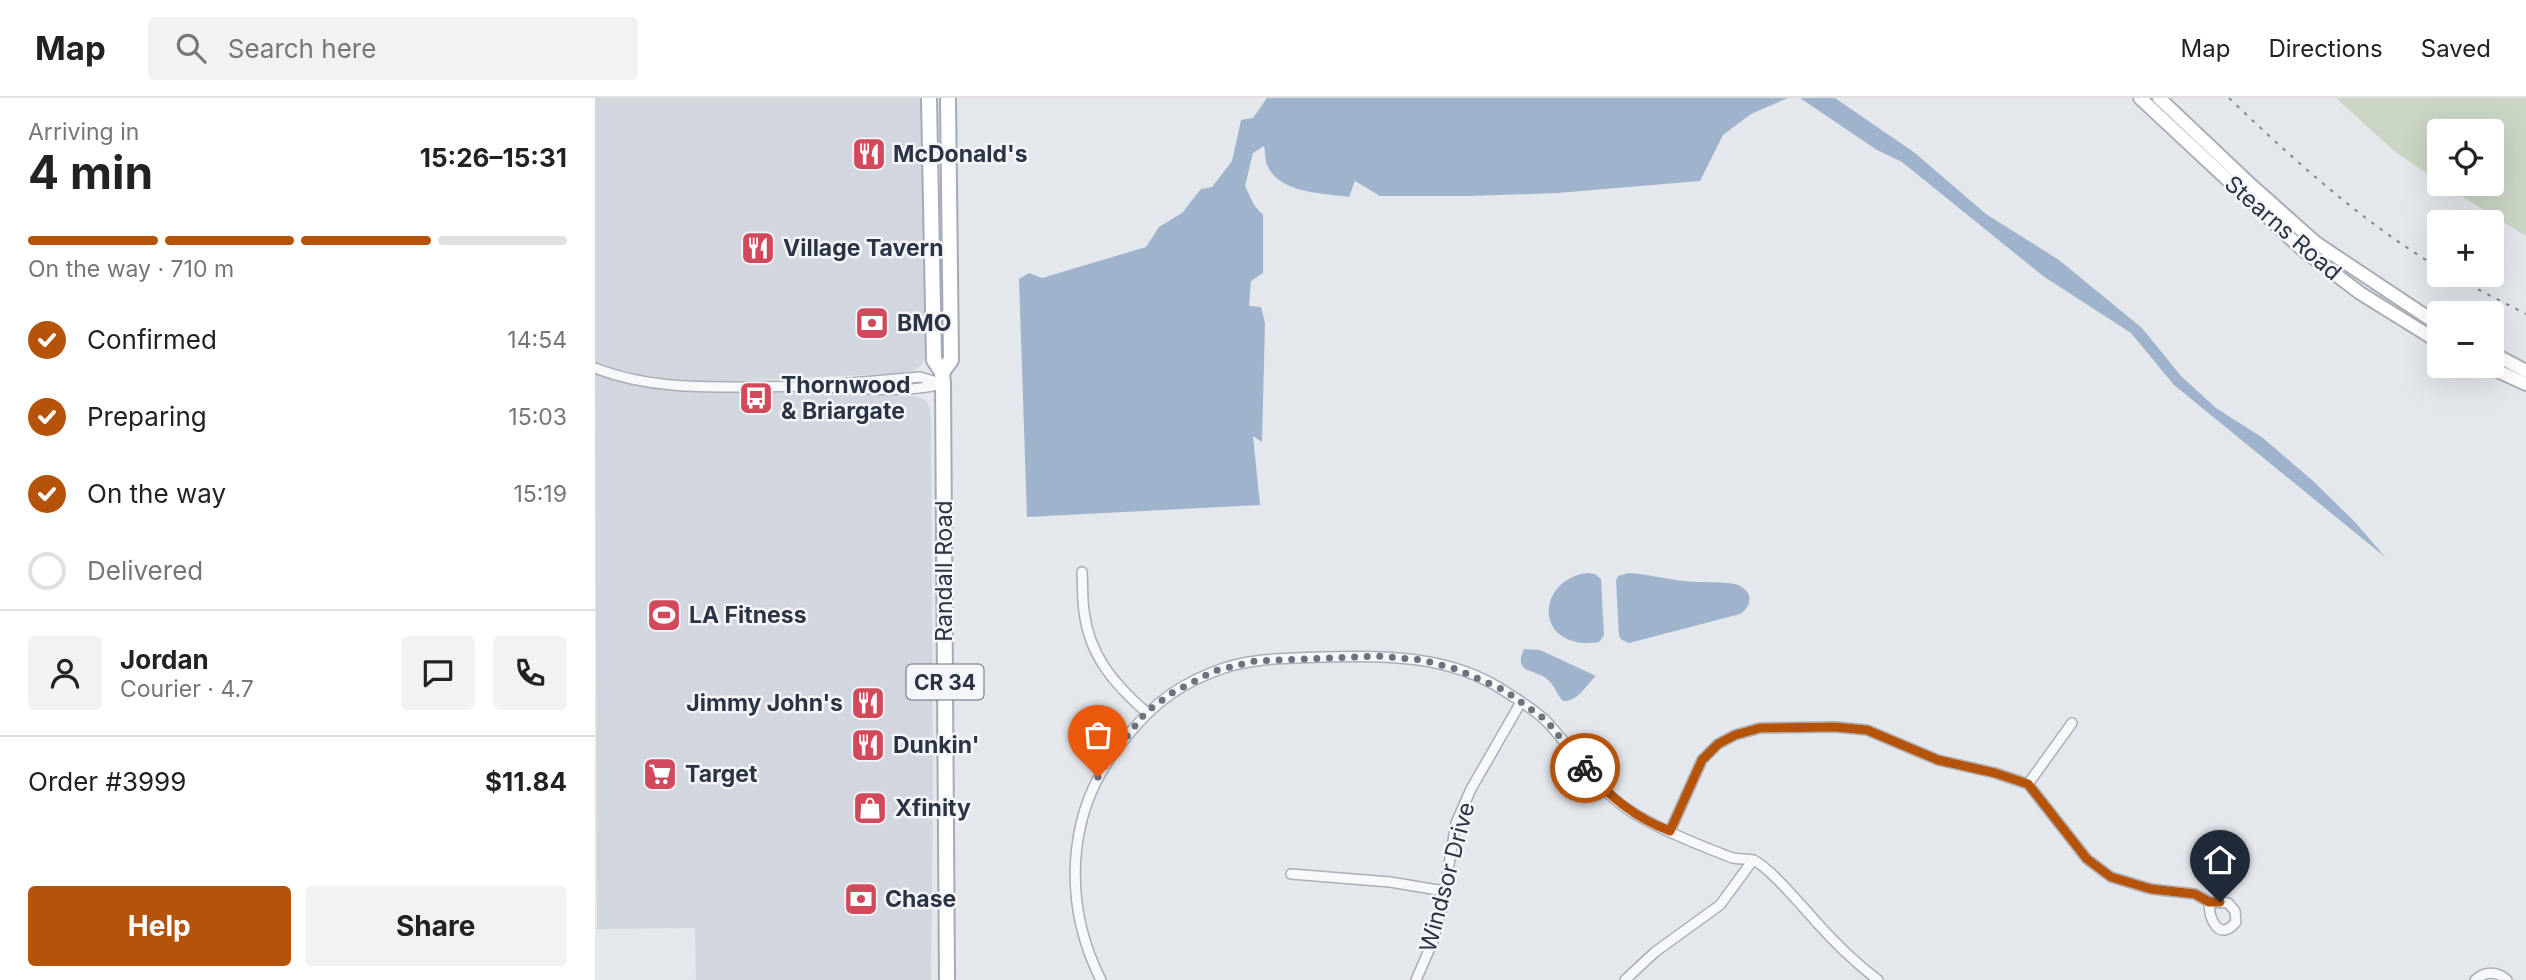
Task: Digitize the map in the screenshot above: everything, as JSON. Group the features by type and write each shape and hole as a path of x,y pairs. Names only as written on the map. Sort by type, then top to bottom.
{"main road":[{"name":"Randall Road","path":"929,98 933,360 943,378"},
{"name":"Randall Road","path":"947,980 943,378 951,359 948,98"},
{"name":"Stearns Road","path":"2140,98 2302,249 2360,293 2427,335"},
{"name":"Stearns Road","path":"2159,98 2316,243 2427,317"},
{"path":"2504,359 2526,371"},
{"path":"2504,374 2526,384"}],"street":[{"path":"595,368 639,380 682,387 919,390 943,378"},
{"path":"1082,572 1085,621 1094,649 1111,678 1146,712"},
{"path":"1101,980 1083,938 1077,909 1074,880 1078,835 1098,777 1146,712 1172,693 1214,671 1255,661 1377,656 1422,660 1481,678 1504,690 1546,720 1589,772 1622,806 1645,822 1734,859 1753,860 1789,892 1861,967 1878,980"},
{"name":"Windsor Drive","path":"1416,980 1433,941 1456,823 1521,702"},
{"path":"2028,784 2072,723"},
{"path":"1670,831 1702,760 1718,744 1735,735 1760,728 1835,727 1867,730 1938,760 1995,773 2028,784 2087,859 2111,877 2151,889 2195,894 2209,902"},
{"path":"1625,980 1655,952 1720,905 1753,860"},
{"path":"1290,874 1390,882 1444,891"},
{"path":"2475,980 2484,974 2495,973 2507,980"}],"shaded area":[{"path":"595,98 925,98 928,348 922,365 909,373 686,383 620,372 595,363"},
{"path":"595,372 639,384 686,391 913,396 927,402 931,424 931,980 696,980 695,928 597,929"}],"green space":[{"path":"2336,98 2526,98 2526,236 2504,222 2504,210 2484,210 2461,196 2504,196 2504,119 2427,119 2427,174 2393,150"}],"water":[{"path":"1267,98 1788,98 1751,114 1723,135 1700,181 1557,193 1380,196 1355,181 1349,197 1314,193 1280,180 1271,173 1264,146 1253,153 1245,186 1254,205 1263,215 1263,273 1251,281 1249,306 1261,307 1265,323 1262,442 1253,436 1260,505 1027,517 1019,279 1029,273 1042,278 1146,247 1159,227 1182,213 1201,189 1212,187 1232,161 1241,120 1253,118"},
{"path":"1800,98 1835,98 1915,153 1986,214 2059,260 2142,328 2181,376 2216,408 2263,438 2312,480 2355,522 2385,557 2174,385 2131,333 2043,276 1902,162 1877,150"},
{"path":"1588,573 1601,579 1604,635 1599,642 1582,643 1562,636 1553,627 1549,605 1562,584 1573,577"},
{"path":"1629,573 1738,585 1749,595 1749,603 1740,614 1629,643 1619,636 1616,581 1618,576"},
{"path":"1524,649 1540,650 1596,676 1577,696 1563,701 1546,678 1523,666 1521,657"}],"railway":[{"path":"2229,98 2329,189 2427,261"},
{"path":"2473,287 2526,314"}],"way so far":[{"path":"1098,777 1146,712 1172,693 1214,671 1235,665 1309,657 1398,657 1422,660 1481,678 1504,690 1546,720 1585,768"}],"place":[{"name":"McDonald's","path":"869,154"},
{"name":"Village Tavern","path":"758,248"},
{"name":"BMO","path":"872,323"},
{"name":"Thornwood & Briargate","path":"756,398"},
{"name":"LA Fitness","path":"664,615"},
{"name":"Jimmy John's","path":"868,703"},
{"name":"Dunkin'","path":"868,745"},
{"name":"Target","path":"660,774"},
{"name":"Xfinity","path":"870,808"},
{"name":"Chase","path":"861,899"}],"route":[{"path":"1585,768 1622,806 1645,822 1670,831 1690,781 1702,760 1718,744 1735,735 1760,728 1835,727 1867,730 1938,760 1995,773 2028,784 2087,859 2111,877 2151,889 2195,894 2209,902 2220,902"}]}
